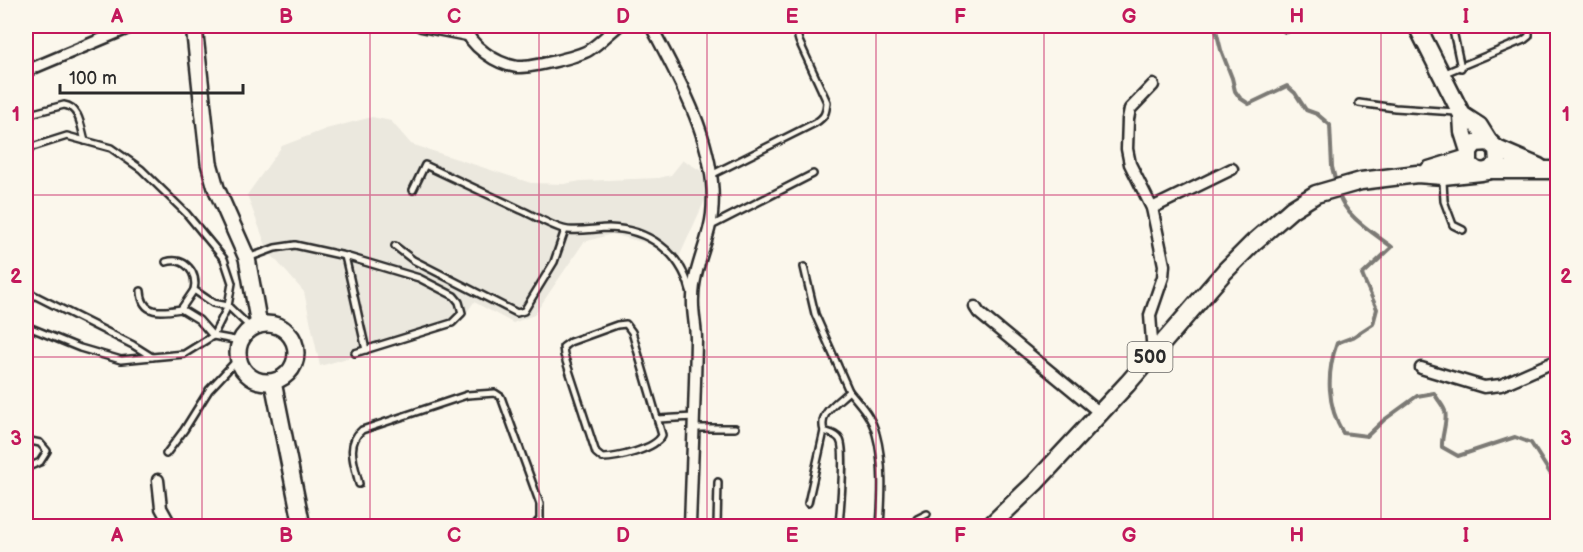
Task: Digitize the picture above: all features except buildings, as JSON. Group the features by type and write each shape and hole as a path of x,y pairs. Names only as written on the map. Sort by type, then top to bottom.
{"main road":[{"path":"1417,26 1462,114 1463,132 1472,167 1486,171 1499,158 1493,145 1479,126 1462,114"},
{"name":"500","path":"1417,174 1468,154 1475,143 1493,145 1527,164 1553,170"},
{"name":"500","path":"990,526 1035,483 1253,243 1283,216 1316,194 1361,181 1417,174 1443,176 1486,171 1553,170"}],"street":[{"path":"26,71 133,26"},
{"path":"194,26 209,163 216,188 247,258 255,327"},
{"path":"421,26 465,30 494,60 518,67 554,61 588,51 618,26"},
{"path":"651,26 690,105 706,150 713,192 710,227 700,260 693,297 696,336 690,526"},
{"path":"1153,85 1130,109 1128,129 1128,157 1152,208 1164,265 1163,277 1150,315 1153,354"},
{"path":"1152,208 1232,169"},
{"path":"975,307 979,313 1100,413"},
{"path":"268,324 286,330 296,346 296,355 289,372 273,382 255,380 241,368 238,359 240,341 255,327 268,324"},
{"path":"1421,368 1484,387 1501,385 1557,360"},
{"path":"273,382 302,526"},
{"path":"158,480 161,508 171,526"}],"lane":[{"path":"710,175 823,118 827,102 798,41 795,26"},
{"path":"1286,29 1294,26"},
{"path":"1452,26 1461,68"},
{"path":"1442,74 1524,40 1529,36 1529,26"},
{"path":"1359,103 1462,114"},
{"path":"26,115 64,105 70,106 76,112 85,141"},
{"path":"26,149 67,136 111,148 141,169 186,213 224,260 232,283 228,306 213,336 184,354 121,360 80,348 26,326"},
{"path":"413,190 425,165 565,230 612,228 651,238 664,246 677,259 687,276 693,297"},
{"path":"710,227 813,174"},
{"path":"1443,176 1444,201 1448,213 1453,225 1463,230"},
{"path":"395,246 412,260 517,313 524,311 554,262 565,230"},
{"path":"247,258 275,248 295,246 345,256 419,278 454,296 462,308 460,317 452,323 355,353"},
{"path":"345,256 366,350"},
{"path":"166,262 173,260 185,264 194,273 196,282 194,290 181,309"},
{"path":"804,267 814,314 849,391 866,410 876,434 883,485 880,526"},
{"path":"194,290 213,303 228,306 255,327"},
{"path":"26,291 133,345 152,357"},
{"path":"141,291 148,308 158,313 181,309 199,320 213,336 240,341"},
{"path":"626,324 632,332 658,419 663,435 660,440 652,445 612,458 602,458 596,453 563,347 570,342 617,325 626,324"},
{"path":"166,454 209,390 238,359"},
{"path":"808,503 824,431 821,423 826,411 849,391"},
{"path":"359,484 351,447 356,435 362,430 467,395 495,393 501,397 540,504 540,519 534,526"},
{"path":"658,419 735,428"},
{"path":"824,431 837,435 841,440 839,526"},
{"path":"26,440 40,443 46,447 47,451 40,462 26,468"},
{"path":"717,526 718,482"},
{"path":"916,526 918,519 927,514"}],"shaded area":[{"path":"372,117 391,121 411,144 531,183 564,184 581,181 659,178 671,175 683,160 705,173 705,200 680,255 674,263 663,252 649,244 612,234 584,242 534,315 513,323 474,302 457,326 320,366 304,292 268,251 247,195 282,146 326,129"}],"waterway":[{"path":"1215,26 1235,91 1240,98 1249,104 1287,86 1295,93 1306,110 1317,114 1330,125 1332,167 1336,183"},
{"path":"1339,194 1347,210 1392,247 1362,275 1377,309 1373,324 1353,337 1337,343 1333,354 1330,378 1331,401 1343,433 1367,436 1384,420 1417,396 1434,393 1446,415 1442,447 1458,456 1515,437 1531,443 1550,473 1558,470"}]}
